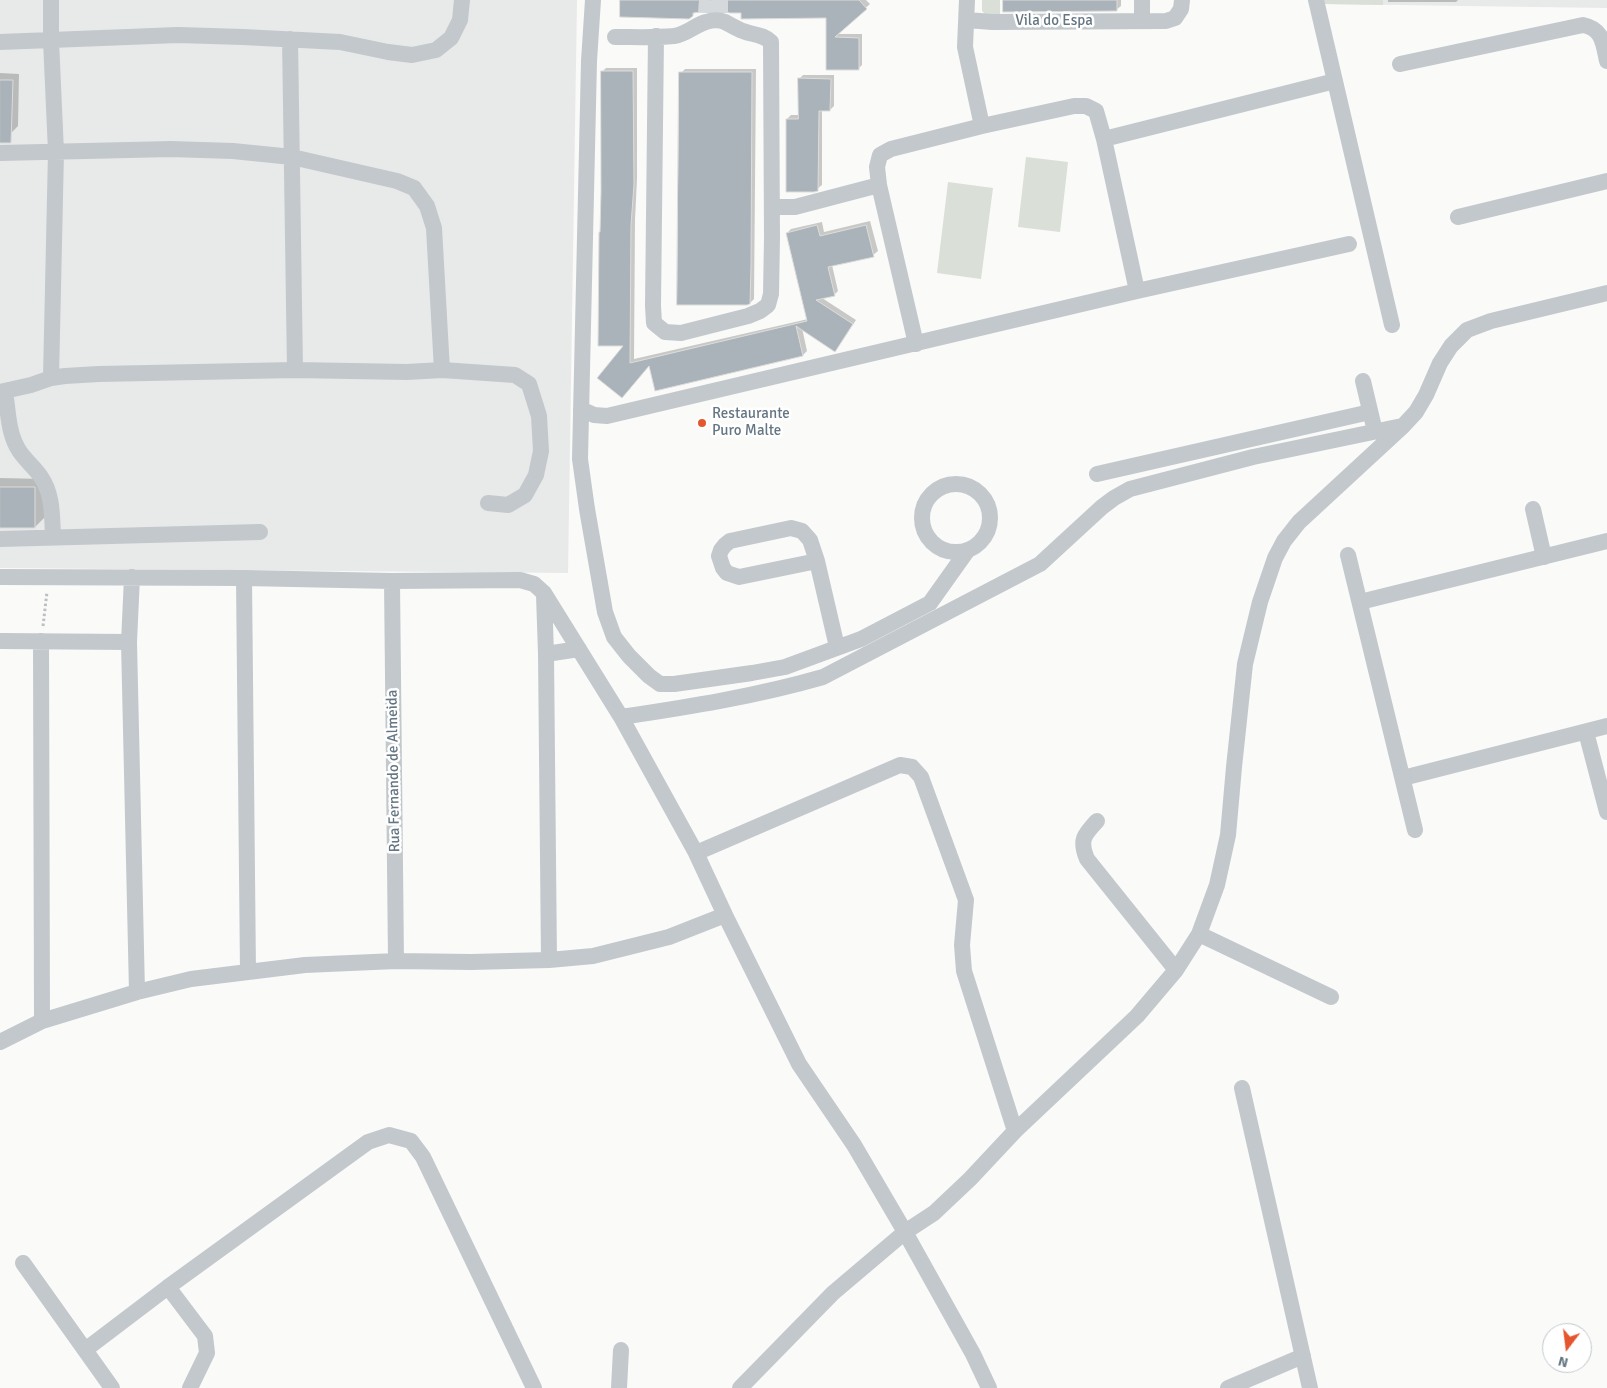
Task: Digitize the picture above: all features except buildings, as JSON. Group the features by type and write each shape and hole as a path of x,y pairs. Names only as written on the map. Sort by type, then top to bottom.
{"street":[{"path":"51,0 56,152 51,378"},
{"path":"0,42 178,35 340,42 412,55 436,50 451,38 460,20 462,0"},
{"path":"593,0 589,61 580,459 605,612 614,637 629,656 660,684 674,684 752,674 785,667 861,639 930,603 967,551 977,546 984,538 991,518 984,498 976,491 961,485 945,486 935,492 927,501 923,512 923,524 927,535 934,544 944,550 967,551"},
{"path":"968,0 965,47 982,126"},
{"path":"1142,0 1142,21"},
{"name":"Vila do Espa","path":"967,20 992,22 1166,21 1175,18 1181,9 1182,0"},
{"path":"1316,0 1392,324"},
{"path":"615,37 656,36 674,36 685,33 713,17 743,32 766,37 771,42 772,207 771,294 768,304 760,312 748,316 681,333 665,332 654,323 656,36"},
{"path":"1400,64 1583,25 1594,28 1601,36 1607,61"},
{"path":"290,39 295,370"},
{"path":"1104,139 1335,81"},
{"path":"916,344 879,185 877,167 880,155 891,149 982,126 1074,106 1086,106 1096,111 1104,139 1137,291"},
{"path":"0,153 171,149 224,150 292,157 396,181 414,188 428,206 434,228 442,370"},
{"path":"1458,216 1607,181"},
{"path":"772,207 795,207 879,185"},
{"path":"581,409 594,415 607,416 1137,291 1349,244"},
{"path":"740,1388 833,1293 905,1232 934,1213 970,1179 1016,1131 1137,1016 1176,970 1199,934 1217,885 1228,835 1245,664 1260,602 1275,558 1284,541 1299,522 1416,412 1440,363 1451,346 1467,330 1491,321 1607,293"},
{"path":"53,536 49,494 41,477 28,464 17,447 10,427 3,392 64,376 295,370 407,372 442,370 515,375 529,384 539,416 542,451 536,475 525,494 508,504 488,504"},
{"path":"1363,381 1375,432"},
{"path":"1097,474 1370,412"},
{"path":"621,717 722,701 790,687 823,677 1040,564 1102,507 1130,489 1253,457 1403,426"},
{"path":"1533,509 1544,557"},
{"path":"816,561 739,577 727,573 722,568 719,556 721,550 730,541 791,528 797,528 807,534 816,561 837,647"},
{"path":"0,539 53,536 260,532"},
{"path":"1360,602 1607,541"},
{"path":"1348,555 1415,830"},
{"path":"132,577 129,642 137,992"},
{"path":"0,578 132,577 392,581 520,580 534,584 544,593 621,717 696,853 799,1064 854,1146 905,1232 973,1354 989,1388"},
{"path":"244,578 248,972"},
{"name":"Rua Fernando de Almeida","path":"392,581 396,961"},
{"path":"544,593 549,960"},
{"path":"0,640 129,642"},
{"path":"41,641 42,1021"},
{"path":"546,654 579,649"},
{"path":"1402,778 1607,726"},
{"path":"1586,732 1607,812"},
{"path":"696,853 900,765 912,767 922,777 966,900 962,945 964,971 1016,1131"},
{"path":"1097,821 1088,830 1083,841 1082,848 1087,859 1176,970"},
{"path":"0,1042 42,1021 137,992 192,980 305,965 396,961 549,960 593,956 670,937 725,915"},
{"path":"1199,934 1331,997"},
{"path":"1242,1088 1310,1388"},
{"path":"85,1350 168,1287 368,1142 389,1135 410,1142 423,1157 534,1388"},
{"path":"23,1263 112,1388"},
{"path":"168,1287 204,1336 207,1353 190,1388"},
{"path":"619,1388 621,1350"},
{"path":"1228,1388 1303,1356"}],"path":[{"path":"41,641 49,578"}],"shaded area":[{"path":"0,0 577,0 568,573 0,568"},
{"path":"982,0 1000,0 1000,17 987,16 982,11"},
{"path":"1324,0 1607,0 1607,8 1325,4"},
{"path":"1324,0 1383,0 1383,5 1325,4"},
{"path":"1026,157 1068,162 1060,232 1018,227"},
{"path":"948,182 993,188 981,279 937,273"}],"tunnel":[{"path":"706,13 707,0"},
{"path":"720,0 720,13"}],"place":[{"name":"Restaurante Puro Malte","path":"702,423"}]}
